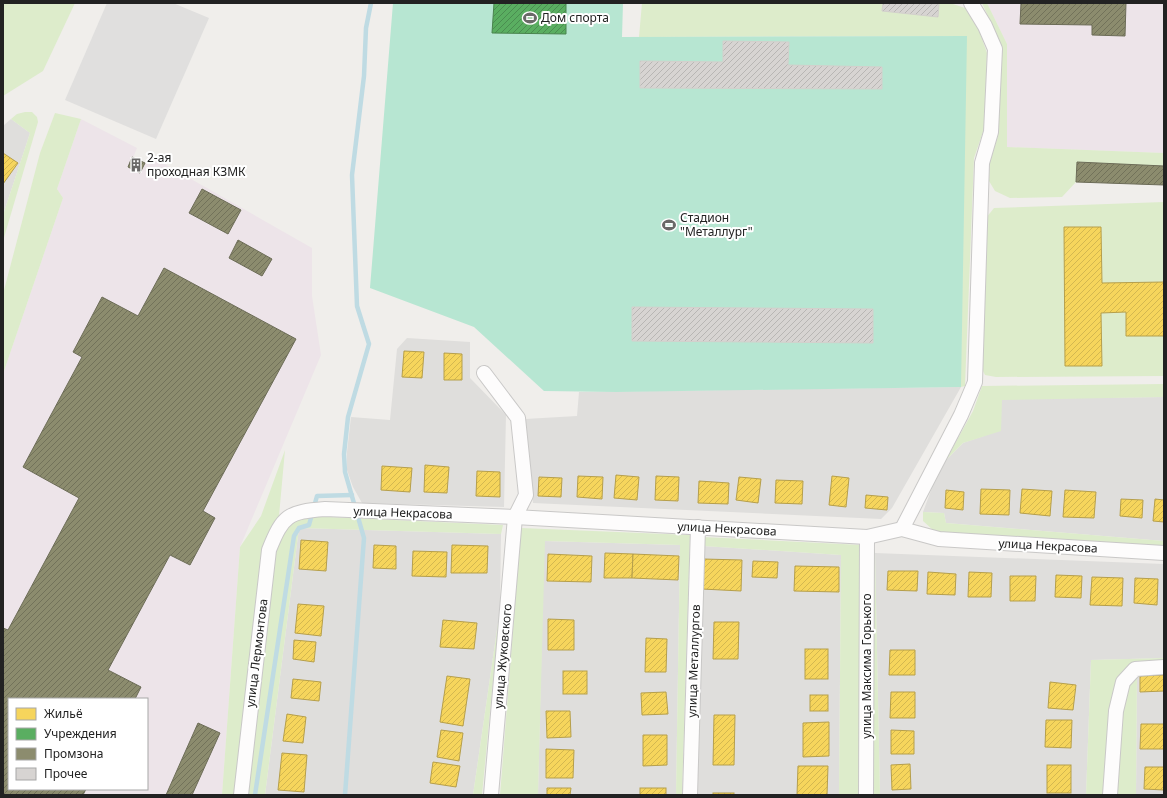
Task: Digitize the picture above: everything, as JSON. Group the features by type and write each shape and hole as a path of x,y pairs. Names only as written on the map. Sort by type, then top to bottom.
{"street":[{"path":"902,529 961,415 975,382 982,163 991,132 994,49 985,26 971,3"},
{"path":"484,373 518,418 526,495 515,517"},
{"name":"улица Некрасова","path":"287,516 305,511 325,509 515,517 867,537 902,529 939,539 1164,553"},
{"name":"улица Лермонтова","path":"241,795 269,550 276,532 287,516"},
{"name":"улица Жуковского","path":"491,795 515,517"},
{"name":"улица Металлургов","path":"690,795 698,528"},
{"name":"улица Максима Горького","path":"866,795 867,537"},
{"path":"1110,795 1116,711 1123,682 1136,669 1164,667"}],"shaded area":[{"path":"107,3 173,3 209,18 156,139 65,100"},
{"path":"987,3 1164,3 1164,153 1007,147 1007,44"},
{"path":"11,119 30,133 3,215 3,126"},
{"path":"81,119 137,148 133,158 145,163 149,155 312,248 312,296 321,355 240,547 222,795 3,795 3,374 63,198 57,189"},
{"path":"407,338 470,342 470,378 506,415 504,507 362,503 353,487 347,470 347,452 351,417 390,420 397,349"},
{"path":"961,387 892,508 881,519 533,503 525,419 577,416 579,392"},
{"path":"1164,397 1164,541 946,523 944,513 923,512 933,485 946,460 963,443 1001,430 1001,399"},
{"path":"299,528 501,534 500,609 473,795 265,795"},
{"path":"544,541 680,545 676,795 538,795"},
{"path":"703,546 841,555 839,795 696,795"},
{"path":"875,553 1164,564 1164,658 1091,660 1086,795 880,795"},
{"path":"1164,671 1164,795 1136,795 1137,673"}],"green space":[{"path":"3,3 75,3 43,71 3,96"},
{"name":"Стадион \"Металлург\"","path":"393,3 623,3 622,37 967,36 961,387 616,392 544,391 474,327 370,288"},
{"path":"642,3 950,3 965,8 979,30 987,53 984,129 974,158 965,386 961,387 966,36 639,37"},
{"path":"982,3 987,3 1007,44 1007,147 1164,153 1164,166 1077,162 1076,182 1062,197 1010,198 995,191 989,181 990,160 998,136 1001,45"},
{"path":"32,112 37,117 38,122 3,241 3,215 30,133 11,119 17,114"},
{"path":"55,113 81,119 57,189 63,198 3,374 3,294 40,153"},
{"path":"1164,202 1164,376 996,377 985,375 981,367 986,218 994,208"},
{"path":"1164,384 1164,397 1002,400 1001,431 963,443 946,460 973,411 982,386"},
{"path":"285,450 279,516 268,536 236,795 222,795 240,547 261,516"},
{"path":"923,512 944,513 946,523 1164,541 1164,548 951,535 933,530 923,521"},
{"path":"307,516 503,525 501,534 299,528 265,795 247,795 275,552 283,533 289,525"},
{"path":"521,528 690,535 682,795 676,795 680,545 545,541 538,795 500,795"},
{"path":"703,537 862,545 860,795 839,795 841,555 703,546"},
{"path":"873,543 875,553 880,795 873,795"},
{"path":"500,609 482,795 473,795"},
{"path":"1164,658 1164,661 1134,664 1117,678 1109,709 1103,795 1086,795 1091,660"},
{"path":"1137,673 1136,795 1117,795 1122,714 1126,687"}],"building: Жильё":[{"path":"3,153 18,163 3,184"},
{"path":"1064,227 1101,227 1102,283 1164,282 1164,336 1126,336 1126,312 1101,313 1102,366 1065,366"},
{"path":"404,351 424,352 422,378 402,377"},
{"path":"444,353 462,354 462,380 444,380"},
{"path":"425,465 449,467 447,493 424,492"},
{"path":"382,466 412,468 410,492 381,490"},
{"path":"477,471 500,472 500,497 476,496"},
{"path":"616,475 639,477 637,500 614,498"},
{"path":"578,476 603,477 602,499 577,497"},
{"path":"656,476 679,477 678,501 655,500"},
{"path":"832,476 849,478 846,507 829,505"},
{"path":"539,477 562,478 561,497 538,496"},
{"path":"739,477 761,479 758,503 736,500"},
{"path":"776,480 803,481 802,504 775,503"},
{"path":"699,481 729,483 728,504 698,503"},
{"path":"981,489 1010,490 1009,515 980,514"},
{"path":"1022,489 1052,491 1050,516 1020,513"},
{"path":"946,490 964,492 963,510 945,508"},
{"path":"1065,490 1096,492 1094,518 1063,517"},
{"path":"866,495 888,497 887,510 865,508"},
{"path":"1121,499 1143,500 1142,518 1120,516"},
{"path":"1155,499 1164,500 1164,522 1153,521"},
{"path":"301,540 328,542 326,571 299,569"},
{"path":"374,545 396,546 396,569 373,568"},
{"path":"452,545 488,546 487,573 451,573"},
{"path":"413,551 447,552 446,577 412,576"},
{"path":"605,553 633,554 632,578 604,578"},
{"path":"548,554 592,556 591,582 547,581"},
{"path":"633,554 679,556 678,580 632,578"},
{"path":"703,559 742,560 741,591 702,589"},
{"path":"753,561 778,562 777,578 752,577"},
{"path":"795,566 839,567 839,592 794,591"},
{"path":"888,571 918,571 917,591 887,590"},
{"path":"928,572 956,574 955,595 927,594"},
{"path":"969,572 992,573 991,597 968,597"},
{"path":"1056,575 1082,576 1081,598 1055,597"},
{"path":"1010,576 1036,576 1035,601 1010,601"},
{"path":"1092,577 1123,578 1122,606 1090,605"},
{"path":"1135,578 1158,579 1157,605 1134,603"},
{"path":"298,604 324,606 321,636 295,633"},
{"path":"548,619 574,620 574,650 548,650"},
{"path":"443,620 477,623 474,649 440,647"},
{"path":"714,622 739,622 738,659 713,659"},
{"path":"646,638 667,639 666,672 645,672"},
{"path":"294,640 316,642 314,662 293,659"},
{"path":"805,649 828,649 828,679 805,679"},
{"path":"890,650 915,650 915,675 889,675"},
{"path":"563,671 587,671 587,694 563,694"},
{"path":"1164,675 1164,691 1140,692 1140,676"},
{"path":"447,676 470,679 463,726 440,722"},
{"path":"293,679 321,682 319,701 291,698"},
{"path":"1050,682 1076,685 1073,710 1048,708"},
{"path":"666,692 668,714 642,715 641,693"},
{"path":"891,692 915,692 915,718 890,718"},
{"path":"810,695 828,695 828,711 810,711"},
{"path":"546,711 570,711 571,737 547,738"},
{"path":"287,714 306,717 303,743 283,741"},
{"path":"714,715 735,715 734,765 713,765"},
{"path":"1046,720 1072,720 1071,748 1045,747"},
{"path":"829,722 829,756 803,757 803,723"},
{"path":"1141,724 1164,724 1164,749 1140,749"},
{"path":"441,730 463,733 459,761 437,757"},
{"path":"891,730 914,731 914,754 891,754"},
{"path":"643,735 667,735 667,765 643,766"},
{"path":"546,749 574,750 573,778 546,778"},
{"path":"282,753 307,755 304,792 278,790"},
{"path":"433,762 460,766 456,787 430,783"},
{"path":"910,764 911,789 892,790 891,765"},
{"path":"1047,765 1071,765 1071,793 1047,793"},
{"path":"798,766 828,766 827,795 797,795"},
{"path":"1145,767 1164,767 1164,790 1144,789"},
{"path":"547,788 571,788 570,795 547,795"},
{"path":"640,788 666,788 666,795 640,795"},
{"path":"713,793 734,793 734,795 713,795"}],"building: Учреждения":[{"name":"Дом спорта","path":"494,3 566,3 566,34 492,33"}],"building: Промзона":[{"path":"1021,3 1126,3 1125,36 1092,35 1092,25 1020,24"},
{"name":"2-ая проходная КЗМК","path":"132,157 145,163 140,173 128,167"},
{"path":"1077,162 1164,166 1164,185 1076,182"},
{"path":"202,189 241,210 228,234 189,213"},
{"path":"238,240 272,259 262,276 229,258"},
{"path":"164,268 296,339 203,511 215,518 190,565 170,555 108,670 141,687 136,698 8,698 8,790 86,790 83,795 3,795 3,628 8,630 79,498 23,467 82,357 73,352 102,297 138,316"},
{"path":"198,723 220,733 192,795 166,795"}],"building: Прочее":[{"path":"883,3 939,4 938,17 882,11"},
{"path":"723,41 789,42 788,65 882,67 882,89 640,88 640,61 723,62"},
{"path":"632,307 873,309 873,343 632,341"}],"waterway":[{"path":"345,795 364,538 345,472 344,454 348,417 369,344 357,306 352,175 364,76 366,28 371,3"},
{"path":"255,795 294,536 299,528 309,525 317,496 352,495"}],"place":[{"name":"Дом спорта","path":"530,18"},
{"name":"2-ая проходная КЗМК","path":"136,165"},
{"name":"Стадион \"Металлург\"","path":"669,225"}]}
